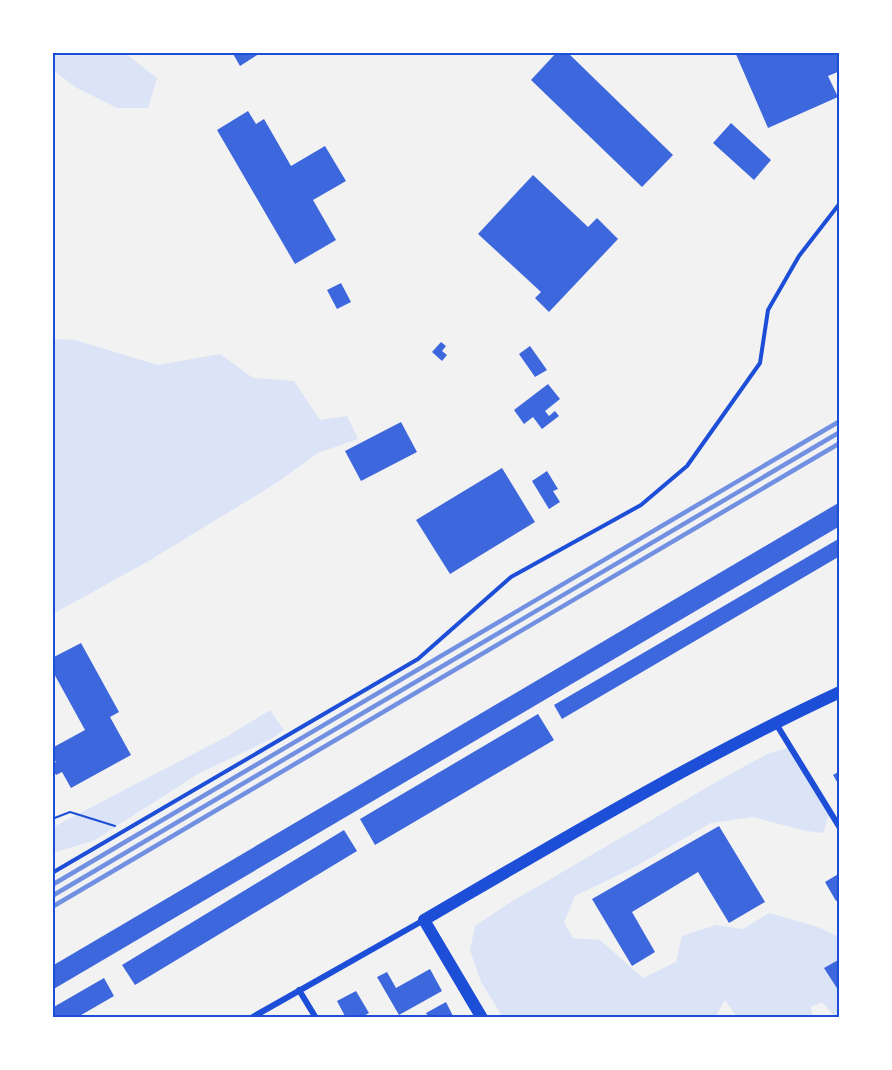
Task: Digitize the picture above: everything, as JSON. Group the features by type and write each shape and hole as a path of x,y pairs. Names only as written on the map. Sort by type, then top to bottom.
{"main road":[{"path":"482,1017 424,920 669,777 775,722 840,692"}],"street":[{"path":"775,722 840,828"},
{"path":"251,1017 424,920"},
{"path":"299,990 316,1017"}],"lane":[{"path":"52,873 418,659 511,577 641,505 687,466 759,363 768,310 799,256 840,203"}],"path":[{"path":"52,819 70,812 128,830"}],"shaded area":[{"path":"53,52 125,53 157,78 148,108 117,108 75,87 53,70"},
{"path":"53,339 75,340 158,365 220,354 253,378 294,381 320,420 347,416 358,439 318,453 278,482 147,562 53,614"},
{"path":"270,710 284,730 271,739 198,774 95,840 53,853 53,827 228,736"},
{"path":"791,747 829,815 823,833 806,831 753,817 711,823 633,868 575,896 564,922 573,938 600,940 643,978 676,962 682,936 716,925 743,929 769,913 818,927 839,937 839,1017 835,1017 822,1002 810,1007 813,1017 737,1017 725,1000 715,1017 503,1017 481,982 470,950 475,926 506,905 718,781 767,754"}],"building":[{"path":"232,52 262,52 240,66"},
{"path":"557,52 567,52 673,155 642,187 531,80"},
{"path":"735,52 840,52 840,71 828,76 838,97 768,128"},
{"path":"248,111 256,124 264,119 291,166 325,146 346,181 313,200 336,240 295,264 217,130"},
{"path":"731,123 771,160 754,180 713,143"},
{"path":"533,175 588,227 597,218 618,239 549,312 535,298 541,292 478,234"},
{"path":"341,283 351,302 337,309 327,290"},
{"path":"441,342 446,346 442,351 447,355 442,361 432,352"},
{"path":"530,346 547,370 535,377 519,354"},
{"path":"548,384 560,399 545,411 549,416 555,411 559,416 542,429 533,417 524,424 514,410"},
{"path":"401,422 417,452 361,481 345,451"},
{"path":"502,468 535,522 450,574 416,520"},
{"path":"547,471 558,489 553,491 560,502 549,509 532,481"},
{"path":"840,502 840,526 52,990 52,966"},
{"path":"840,538 840,556 562,719 554,705"},
{"path":"81,643 119,712 110,717 131,755 71,788 62,772 56,775 52,769 52,764 56,762 52,756 52,748 85,730 52,670 52,658"},
{"path":"538,714 554,740 375,845 360,819"},
{"path":"840,771 840,787 833,775"},
{"path":"719,826 765,902 729,923 698,872 632,912 655,952 632,966 592,899"},
{"path":"344,830 357,851 135,985 122,965"},
{"path":"840,873 840,899 836,901 825,882"},
{"path":"840,959 840,993 824,968"},
{"path":"430,969 442,991 399,1015 377,977 387,972 396,988"},
{"path":"104,978 114,996 76,1018 52,1018 52,1008"},
{"path":"356,991 369,1013 360,1018 346,1018 337,1001"},
{"path":"446,1002 454,1018 429,1018 426,1013"}],"railway":[{"path":"52,885 840,421"},
{"path":"52,896 840,432"},
{"path":"52,907 840,443"}]}
